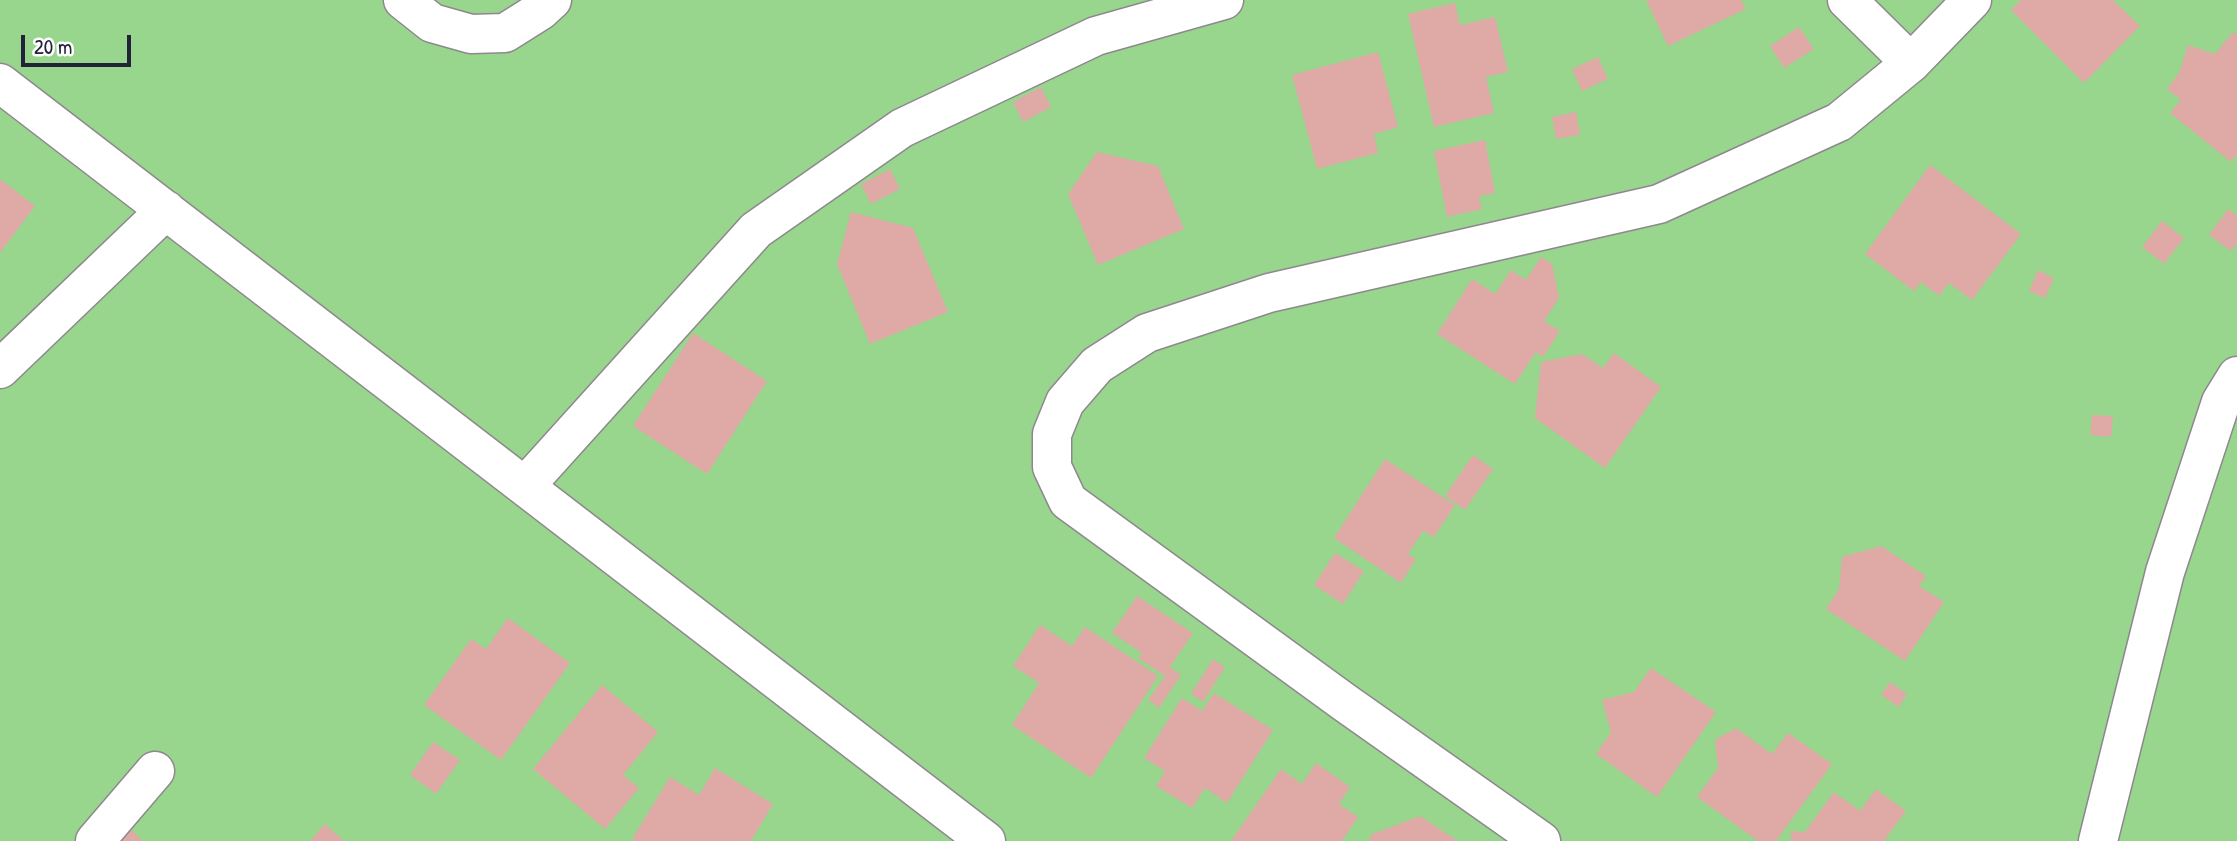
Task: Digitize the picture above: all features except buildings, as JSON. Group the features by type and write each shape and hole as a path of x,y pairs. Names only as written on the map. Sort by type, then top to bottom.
{"street":[{"path":"404,0 432,23 471,34 505,33 540,11 552,0"},
{"path":"525,486 756,230 902,128 1096,36 1224,0"},
{"path":"1847,0 1911,63"},
{"path":"1541,841 1355,710 1068,501 1052,467 1052,434 1065,402 1097,365 1147,332 1269,293 1659,204 1839,122 1911,63 1972,0"},
{"path":"0,83 986,841"},
{"path":"0,369 166,210"},
{"path":"2098,841 2165,572 2221,402 2237,376"},
{"path":"95,841 155,771"}],"green space":[{"path":"0,0 2237,0 2237,841 0,841"}]}
